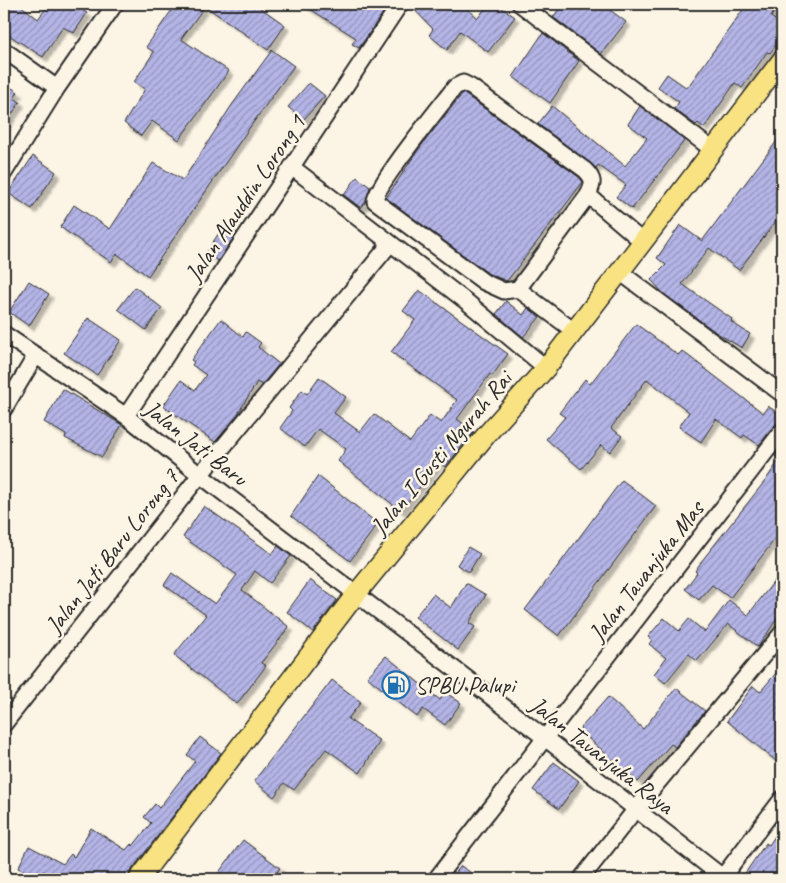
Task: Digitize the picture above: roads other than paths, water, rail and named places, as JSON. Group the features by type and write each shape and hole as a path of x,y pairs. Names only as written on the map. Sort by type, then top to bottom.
{"main road":[{"name":"Jalan I Gusti Ngurah Rai","path":"139,879 356,594 487,434 546,368 782,60"}],"street":[{"path":"4,173 57,88 115,4"},
{"name":"Jalan Alauddin Lorong 1","path":"126,416 293,168 400,4"},
{"path":"520,4 536,9 713,150"},
{"path":"4,50 57,88"},
{"path":"518,289 588,194 593,185 592,177 586,170 463,83 455,87 402,156 377,192 375,201 484,282 504,291 518,289 574,331"},
{"path":"293,168 467,302 546,368"},
{"path":"588,194 643,242"},
{"name":"Jalan Jati Baru Lorong 7","path":"4,724 200,475 390,244"},
{"path":"620,272 782,394"},
{"name":"Jalan Jati Baru","path":"4,334 126,416 356,594"},
{"path":"4,409 36,355"},
{"name":"Jalan Tavanjuka Mas","path":"436,879 782,431"},
{"name":"Jalan Tavanjuka Raya","path":"356,594 544,738 723,879"},
{"path":"581,879 635,810 782,633"},
{"path":"723,879 782,799"}],"place":[{"name":"SPBU Palupi","path":"396,685"}]}
